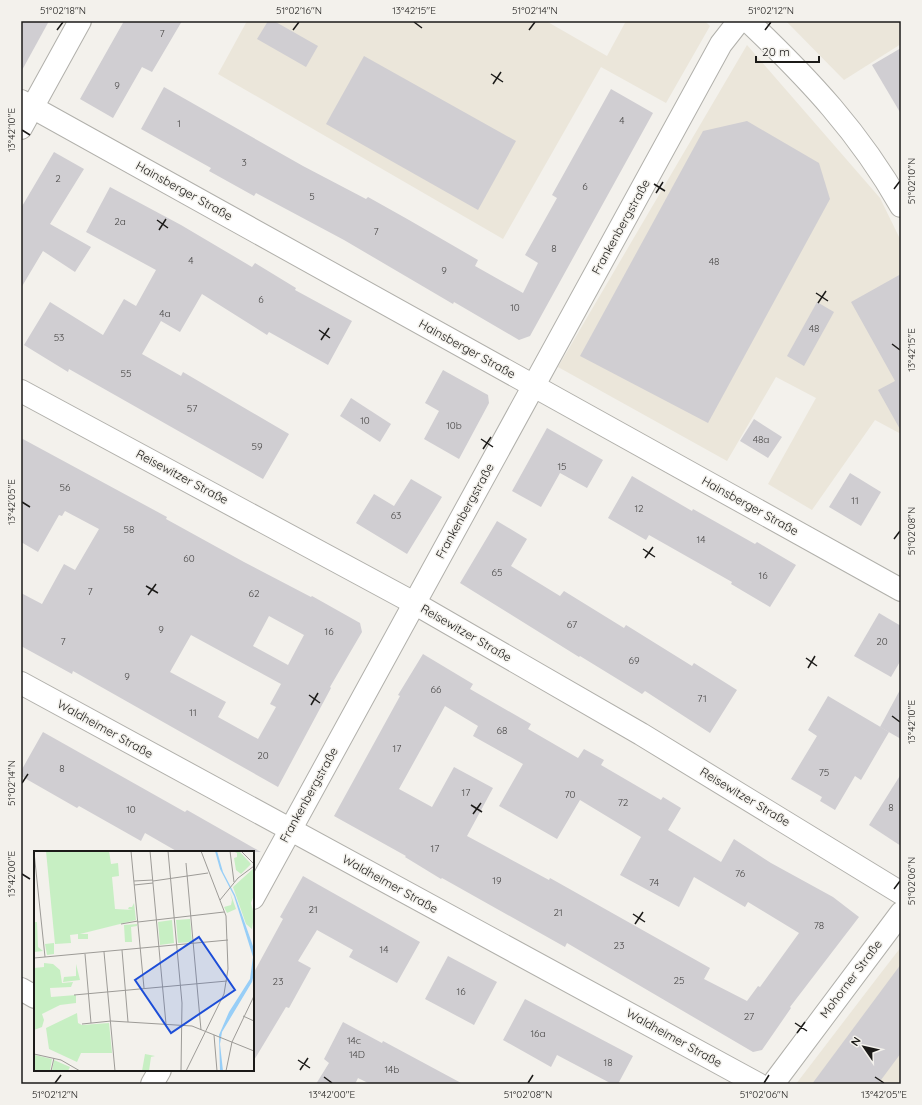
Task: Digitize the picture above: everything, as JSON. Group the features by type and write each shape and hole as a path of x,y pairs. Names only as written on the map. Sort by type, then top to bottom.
{"street":[{"path":"21,128 27,104 80,21"},
{"name":"Frankenbergstraße","path":"254,896 721,44 739,21"},
{"path":"748,21 792,62 840,116 874,160 901,206"},
{"name":"Hainsberger Straße","path":"27,104 901,590"},
{"name":"Reisewitzer Straße","path":"21,390 414,603 648,738 901,893"},
{"name":"Waldheimer Straße","path":"21,683 758,1084"},
{"name":"Mohorner Straße","path":"773,1084 901,913"},
{"path":"21,989 34,996"},
{"path":"152,1084 159,1071"}],"shaded area":[{"path":"247,21 546,21 607,56 626,21 705,21 710,26 666,103 601,67 503,239 218,74"},
{"path":"786,21 901,21 901,44 844,80"},
{"path":"747,45 880,198 901,241 901,434 875,420 812,510 768,484 816,398 776,377 727,461 558,367"},
{"path":"901,947 901,1084 796,1084 874,982"}],"building":[{"path":"21,21 49,21 21,72"},
{"path":"124,21 182,21 152,72 142,67 113,118 80,99"},
{"path":"268,21 274,21 318,46 306,67 257,39"},
{"path":"901,48 901,114 872,65"},
{"path":"364,56 516,141 478,210 326,124"},
{"path":"164,87 303,166 366,199 368,197 409,220 478,260 475,266 523,293 538,263 525,255 557,198 552,195 611,89 653,113 530,336 519,340 454,302 453,304 344,240 256,193 254,196 209,171 211,168 141,129"},
{"path":"747,121 819,163 830,199 708,423 580,356 703,131"},
{"path":"54,152 84,169 50,224 91,247 75,272 43,251 21,288 21,208"},
{"path":"110,187 181,225 252,267 255,263 296,288 295,290 352,321 328,365 269,332 267,335 202,294 180,332 161,321 142,354 181,376 183,372 289,434 263,479 69,369 68,372 24,345 50,302 103,335 124,299 136,306 156,270 86,232"},
{"path":"901,274 901,431 878,390 895,381 851,302"},
{"path":"817,302 834,312 804,366 787,356"},
{"path":"443,370 488,395 489,403 459,459 424,439 439,411 425,403"},
{"path":"351,398 391,424 380,442 340,416"},
{"path":"754,419 782,437 768,458 740,441"},
{"path":"547,428 603,460 587,488 560,473 541,507 512,491"},
{"path":"21,438 167,517 166,519 244,562 311,597 312,596 360,623 362,632 330,687 331,688 278,787 73,671 72,674 21,646 21,593 42,604 64,564 75,570 99,529 65,511 62,516 59,515 38,552 21,542","holes":["269,616 304,635 288,665 253,646","191,635 281,684 270,704 276,707 258,739 218,717 226,702 170,672"]},
{"path":"850,473 881,492 861,526 829,507"},
{"path":"632,476 692,511 693,509 755,544 757,542 796,565 770,607 731,584 732,582 649,535 646,540 608,518"},
{"path":"411,479 442,497 407,554 356,523 374,494 394,506"},
{"path":"497,521 527,539 511,566 560,596 564,591 624,628 626,625 692,666 694,663 737,690 710,733 645,691 642,694 580,656 579,657 460,583"},
{"path":"879,613 901,626 901,660 891,677 854,656"},
{"path":"423,654 473,684 470,689 531,724 528,729 578,758 584,749 604,760 601,765 661,800 663,797 681,808 668,830 721,862 734,839 771,863 833,897 859,917 790,1007 791,1008 762,1050 753,1052 567,943 565,947 442,878 441,879 405,857 406,856 334,816 400,696 398,695","holes":["445,706 478,726 473,736 523,764 499,806 557,839 580,800 641,837 620,875 679,907 694,877 745,907 748,902 799,933 760,987 758,986 747,1001 704,979 710,968 550,878 549,880 467,836 493,788 454,767 432,807 399,789"]},
{"path":"901,688 901,739 880,727"},
{"path":"828,696 889,732 861,780 855,776 835,810 820,801 822,797 791,779 817,736 808,730"},
{"path":"43,732 185,812 187,810 261,852 176,851 145,833 141,841 79,806 77,808 21,776 21,771"},
{"path":"901,774 901,846 869,825"},
{"path":"303,876 420,942 397,983 349,957 353,950 317,930 298,961 311,968 289,1008 286,1007 254,1060 254,972 283,919 280,917"},
{"path":"448,956 497,982 474,1025 425,999"},
{"path":"901,964 901,1053 878,1084 812,1084"},
{"path":"525,999 633,1056 618,1084 612,1084 557,1055 551,1067 503,1040"},
{"path":"343,1022 382,1043 383,1041 463,1084 370,1084 358,1078 355,1084 316,1084 329,1063 324,1059"}]}
